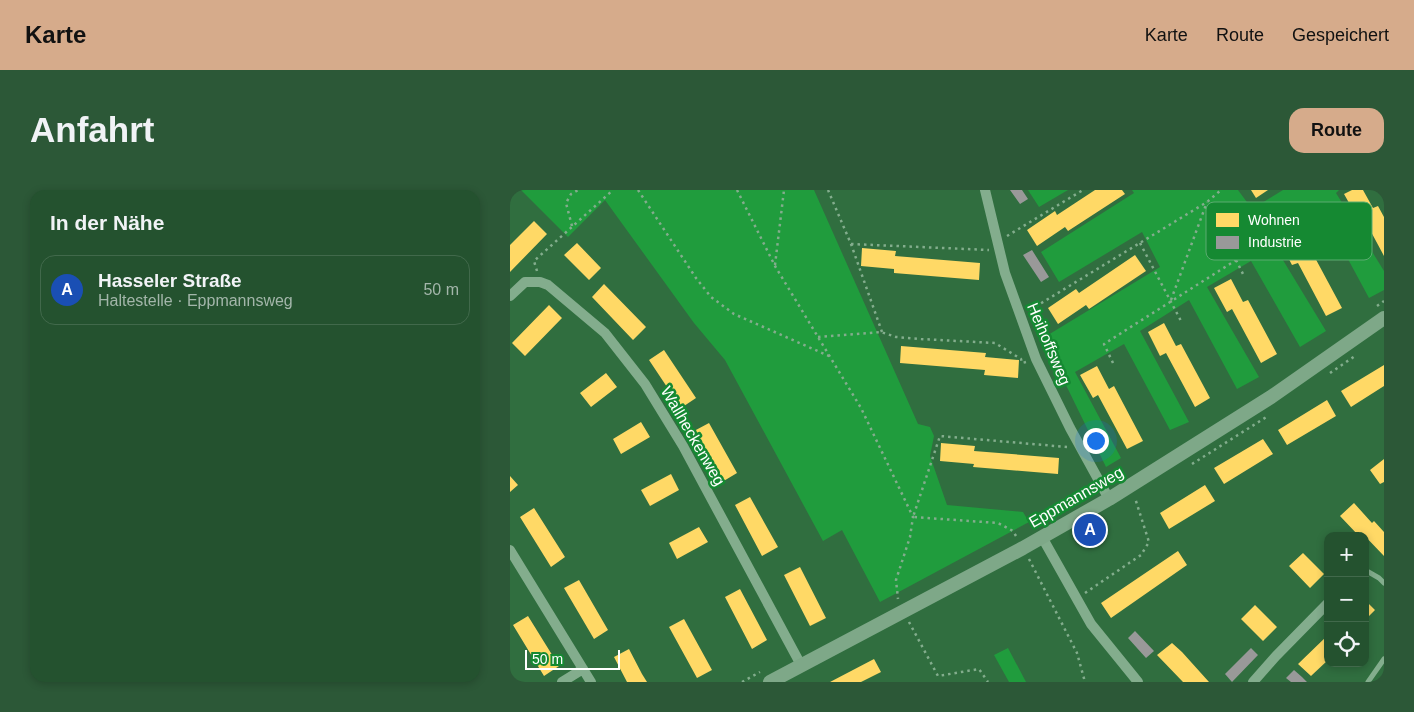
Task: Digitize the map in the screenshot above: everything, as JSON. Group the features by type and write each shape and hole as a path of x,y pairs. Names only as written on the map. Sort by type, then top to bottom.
{"street":[{"name":"Heihoffsweg","path":"985,190 1005,273 1036,359 1109,499"},
{"path":"510,296 525,282 540,282"},
{"name":"Wallheckenweg","path":"540,282 548,285 605,334 645,384 683,446 801,665"},
{"name":"Eppmannsweg","path":"767,676 801,665 901,605 1023,548 1109,499 1271,397 1380,312"},
{"path":"1042,537 1091,624 1138,682"},
{"path":"510,550 591,682"},
{"path":"1253,682 1324,607"},
{"path":"562,682 583,669"}],"lane":[{"path":"1369,572 1384,583"},
{"path":"1368,682 1384,659"}],"path":[{"path":"572,226 566,204 571,194 578,190"},
{"path":"540,282 534,261 613,190"},
{"path":"638,190 696,278 711,297 734,314 830,356"},
{"path":"737,190 775,266 860,408 913,517"},
{"path":"775,266 784,190"},
{"path":"828,190 851,244 882,332"},
{"path":"851,244 998,246 1083,190"},
{"path":"1207,202 1221,190"},
{"path":"1020,316 1206,203"},
{"path":"1170,302 1206,205"},
{"path":"1140,243 1181,321"},
{"path":"1113,362 1104,344 1236,260 1244,276"},
{"path":"1380,312 1384,301"},
{"path":"818,337 882,332 896,337 921,340 995,343 1021,359 1022,362 1036,359"},
{"path":"988,682 979,669 938,676 901,605 896,580 910,537 913,517 940,436 1081,448"},
{"path":"1077,598 1140,554 1149,542 1135,499 1134,484"},
{"path":"913,517 998,523 1013,531 1077,653 1085,682"},
{"path":"890,603 901,605"},
{"path":"742,682 767,676"}],"green space":[{"path":"521,190 814,190 918,424 930,427 934,436 930,456 947,505 1023,512 1029,522 880,602 842,530 823,541 725,360 694,323 605,200 568,237"},
{"path":"1028,190 1068,190 1039,207"},
{"path":"1132,190 1238,190 1247,202 1206,202 1206,260 1283,260 1326,331 1300,347 1251,261 1207,287 1259,377 1237,389 1189,300 1140,331 1189,422 1170,430 1124,344 1075,372 1121,458 1106,467 1043,338 1160,267 1142,232 1059,282 1041,252 1134,193"},
{"path":"1283,190 1339,190 1336,193 1342,202 1263,202"},
{"path":"1372,252 1384,271 1384,290 1369,298 1348,260 1372,260"},
{"path":"1008,648 1026,682 1009,682 994,655"}],"building: Wohnen":[{"path":"1095,190 1122,190 1125,194 1068,231 1065,227 1037,246 1027,230 1055,211 1057,215"},
{"path":"1251,190 1268,190 1256,198"},
{"path":"1352,190 1363,190 1370,202 1349,202 1344,194"},
{"path":"1372,206 1373,208 1378,206 1384,217 1384,256 1372,234"},
{"path":"534,221 547,234 510,272 510,245"},
{"path":"577,243 601,268 589,280 564,255"},
{"path":"862,248 896,251 895,256 980,263 979,280 894,273 894,269 861,266"},
{"path":"1135,255 1146,271 1089,309 1086,305 1058,324 1048,308 1076,289 1079,293"},
{"path":"1289,260 1316,260 1342,308 1326,316 1298,263 1292,265"},
{"path":"1231,279 1243,302 1248,300 1277,354 1261,363 1232,309 1227,312 1214,288"},
{"path":"604,284 646,327 633,340 592,297"},
{"path":"549,305 562,318 525,356 512,343"},
{"path":"1164,323 1176,346 1181,344 1210,398 1195,407 1166,353 1160,356 1148,332"},
{"path":"901,346 986,353 985,357 1019,360 1018,378 984,375 985,370 900,363"},
{"path":"664,350 696,398 681,408 649,360"},
{"path":"1384,365 1384,386 1351,407 1341,391"},
{"path":"1097,366 1109,389 1114,386 1143,441 1127,449 1098,395 1093,398 1080,375"},
{"path":"606,373 617,387 591,407 580,393"},
{"path":"1327,400 1336,416 1287,445 1278,430"},
{"path":"641,422 650,437 621,454 613,439"},
{"path":"709,423 737,473 722,482 694,431"},
{"path":"1263,439 1273,454 1224,484 1214,468"},
{"path":"941,443 975,446 974,451 1059,458 1058,474 973,467 974,464 940,461"},
{"path":"1384,459 1384,482 1380,484 1370,470"},
{"path":"671,474 679,490 650,506 641,490"},
{"path":"510,476 518,485 510,492"},
{"path":"1205,485 1215,501 1169,529 1160,513"},
{"path":"750,497 778,547 762,556 735,505"},
{"path":"1354,503 1372,523 1374,521 1384,532 1384,556 1369,540 1369,532 1355,532 1340,516"},
{"path":"534,508 565,557 551,567 520,517"},
{"path":"699,527 708,542 677,559 669,543"},
{"path":"1178,551 1187,565 1111,618 1101,603"},
{"path":"1303,553 1324,574 1310,588 1289,566"},
{"path":"800,567 826,618 810,626 784,575"},
{"path":"579,580 608,630 594,639 564,588"},
{"path":"740,589 767,640 752,649 725,597"},
{"path":"1369,604 1375,610 1369,616"},
{"path":"1255,605 1277,627 1263,641 1241,619"},
{"path":"528,616 559,666 544,676 513,625"},
{"path":"684,619 712,670 697,678 669,627"},
{"path":"1324,639 1324,664 1311,676 1298,664"},
{"path":"1172,643 1209,682 1183,682 1157,655"},
{"path":"629,649 647,682 627,682 614,657"},
{"path":"874,659 881,672 861,682 830,682"}],"building: Industrie":[{"path":"1010,190 1022,190 1028,199 1020,204"},
{"path":"1032,250 1049,277 1041,282 1023,255"},
{"path":"1135,631 1154,651 1146,658 1128,638"},
{"path":"1251,648 1258,655 1232,682 1225,674"},
{"path":"1294,670 1307,682 1291,682 1286,678"}],"place":[{"name":"Hasseler Straße","path":"1090,530"}]}
